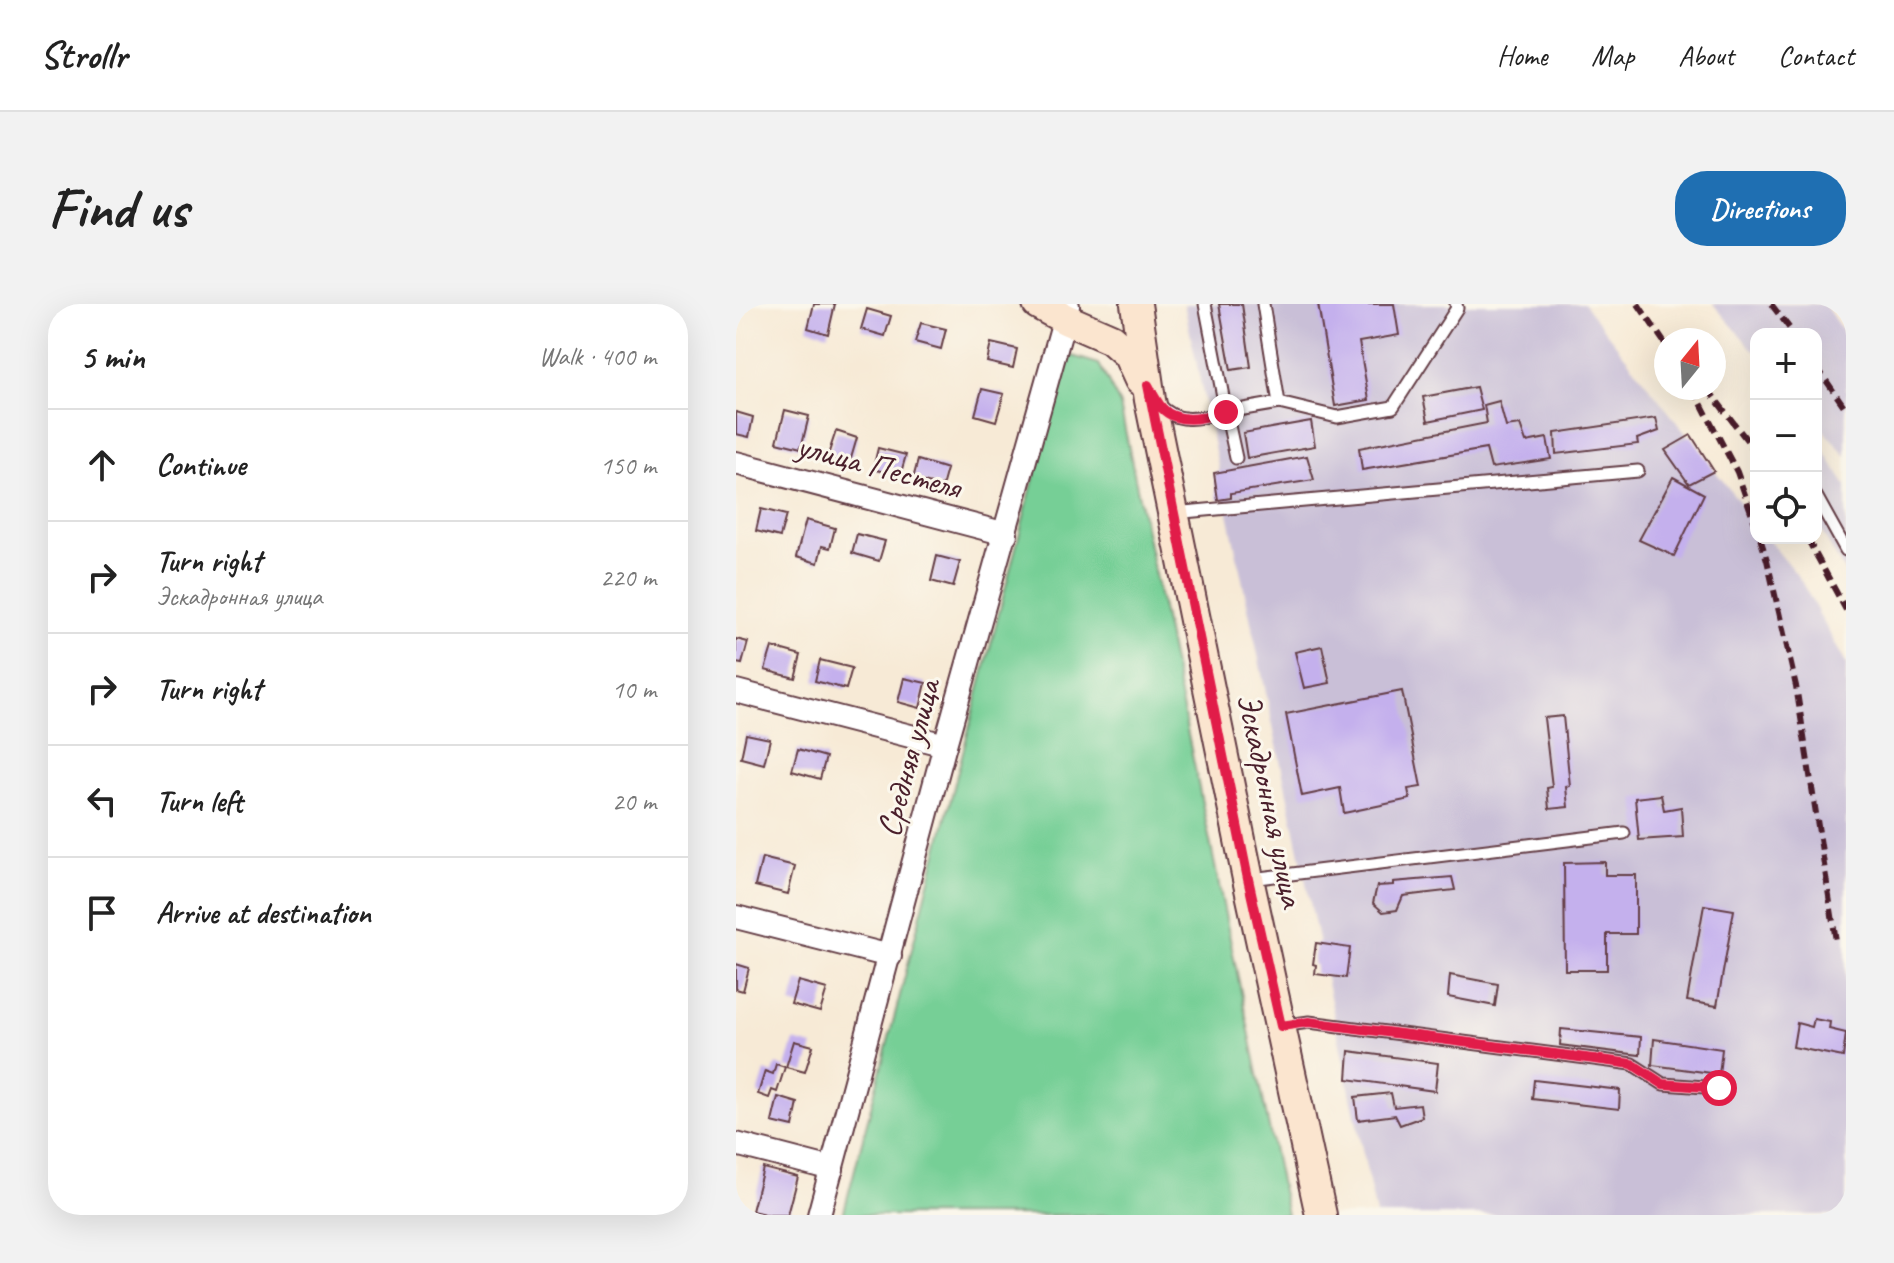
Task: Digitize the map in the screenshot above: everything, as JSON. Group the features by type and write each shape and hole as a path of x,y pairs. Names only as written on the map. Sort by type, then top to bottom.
{"main road":[{"path":"1038,304 1067,311 1111,339 1128,354 1149,392"},
{"path":"1136,304 1149,392"},
{"name":"Эскадронная улица","path":"1149,392 1248,879 1321,1215"}],"street":[{"name":"Средняя улица","path":"819,1215 945,745 1067,311"},
{"name":"улица Пестеля","path":"736,463 1006,534"},
{"path":"736,691 945,745"},
{"path":"736,917 890,956"},
{"path":"736,1144 832,1169"}],"lane":[{"path":"1205,304 1236,458"},
{"path":"1263,304 1279,403"},
{"path":"1149,392 1172,416 1188,419 1279,403 1337,417 1393,407 1457,308 1456,304"},
{"path":"1173,513 1638,471"},
{"path":"1822,507 1846,550"},
{"path":"1248,879 1624,833"},
{"path":"1281,1026 1309,1022 1632,1064 1663,1084 1719,1088"}],"shaded area":[{"path":"1184,304 1584,304 1654,393 1654,400 1659,400 1750,515 1750,544 1772,544 1800,579 1846,664 1846,1215 1376,1215"},
{"path":"1713,304 1824,304 1846,336 1846,456 1822,428 1822,328 1750,328 1750,346"},
{"path":"1822,447 1846,486 1846,574 1822,532"}],"green space":[{"path":"1066,354 1099,364 1120,405 1287,1215 843,1215"}],"building":[{"path":"814,304 835,304 828,334 808,328"},
{"path":"1219,304 1242,304 1251,367 1231,370"},
{"path":"1318,304 1394,304 1399,335 1359,342 1369,400 1335,406"},
{"path":"867,309 891,316 885,336 861,329"},
{"path":"921,323 946,329 941,349 915,342"},
{"path":"991,343 1017,349 1013,368 987,362"},
{"path":"1476,387 1482,410 1428,421 1423,397"},
{"path":"982,389 1004,394 996,421 975,415"},
{"path":"1499,401 1506,427 1520,425 1526,442 1547,438 1551,459 1491,468 1486,449 1362,470 1359,448 1487,423 1484,405"},
{"path":"785,410 809,416 801,448 777,442"},
{"path":"736,412 753,417 749,437 736,434"},
{"path":"1656,418 1659,431 1637,439 1638,444 1556,454 1555,433"},
{"path":"1311,421 1315,446 1247,458 1243,433"},
{"path":"836,431 857,438 849,465 827,458"},
{"path":"1691,435 1714,471 1689,484 1665,450"},
{"path":"878,448 906,455 900,476 873,469"},
{"path":"1307,456 1314,480 1231,493 1231,498 1218,500 1214,473"},
{"path":"918,460 947,469 942,487 913,479"},
{"path":"1673,477 1704,494 1674,556 1639,540"},
{"path":"761,509 786,515 780,537 756,531"},
{"path":"806,520 835,528 830,548 822,546 818,563 796,557"},
{"path":"857,534 885,541 879,561 852,553"},
{"path":"937,556 960,562 953,587 931,581"},
{"path":"736,639 748,642 742,664 736,663"},
{"path":"1322,646 1330,683 1304,688 1295,652"},
{"path":"772,647 801,655 795,678 765,670"},
{"path":"820,660 852,668 846,689 815,681"},
{"path":"904,678 926,683 920,708 898,702"},
{"path":"1402,691 1421,787 1408,789 1410,799 1344,813 1340,788 1302,796 1286,714"},
{"path":"1563,716 1570,786 1566,787 1568,807 1549,809 1547,788 1552,787 1544,718"},
{"path":"746,734 770,739 764,764 741,758"},
{"path":"798,749 826,757 820,779 792,771"},
{"path":"1661,795 1664,810 1681,807 1683,837 1639,840 1635,798"},
{"path":"762,858 795,866 788,894 755,886"},
{"path":"1605,862 1605,875 1636,875 1636,934 1607,934 1607,970 1565,970 1564,863"},
{"path":"1452,877 1455,890 1403,896 1397,910 1383,912 1373,903 1377,886"},
{"path":"1704,905 1734,910 1717,1006 1687,1001"},
{"path":"1316,943 1350,948 1346,978 1315,974"},
{"path":"736,964 749,968 743,991 736,989"},
{"path":"1450,975 1498,984 1495,1006 1448,997"},
{"path":"798,981 827,989 820,1012 791,1004"},
{"path":"1814,1019 1830,1022 1829,1029 1846,1033 1843,1057 1793,1047 1797,1023 1812,1027"},
{"path":"1561,1029 1641,1037 1640,1055 1560,1045"},
{"path":"1654,1039 1722,1049 1719,1074 1652,1065"},
{"path":"794,1041 813,1046 805,1072 786,1067"},
{"path":"1349,1051 1438,1063 1435,1091 1347,1079"},
{"path":"776,1064 785,1067 777,1092 772,1090 769,1098 758,1094 765,1071 773,1074"},
{"path":"1534,1080 1620,1090 1619,1109 1532,1099"},
{"path":"1391,1093 1394,1107 1420,1104 1422,1117 1400,1125 1395,1115 1358,1120 1355,1097"},
{"path":"778,1097 798,1103 793,1127 772,1122"},
{"path":"763,1168 798,1177 788,1215 752,1211"}],"railway":[{"path":"1638,304 1654,328"},
{"path":"1771,304 1789,328"},
{"path":"1822,375 1846,409"},
{"path":"1699,400 1737,472 1750,509"},
{"path":"1716,400 1750,444"},
{"path":"1762,544 1796,686 1836,941"},
{"path":"1810,544 1846,610"},
{"path":"1843,1215 1846,1209"}],"route":[{"path":"1226,412 1188,419 1172,416 1162,408 1148,385 1248,879 1281,1026 1309,1022 1632,1064 1663,1084 1719,1088"}]}
